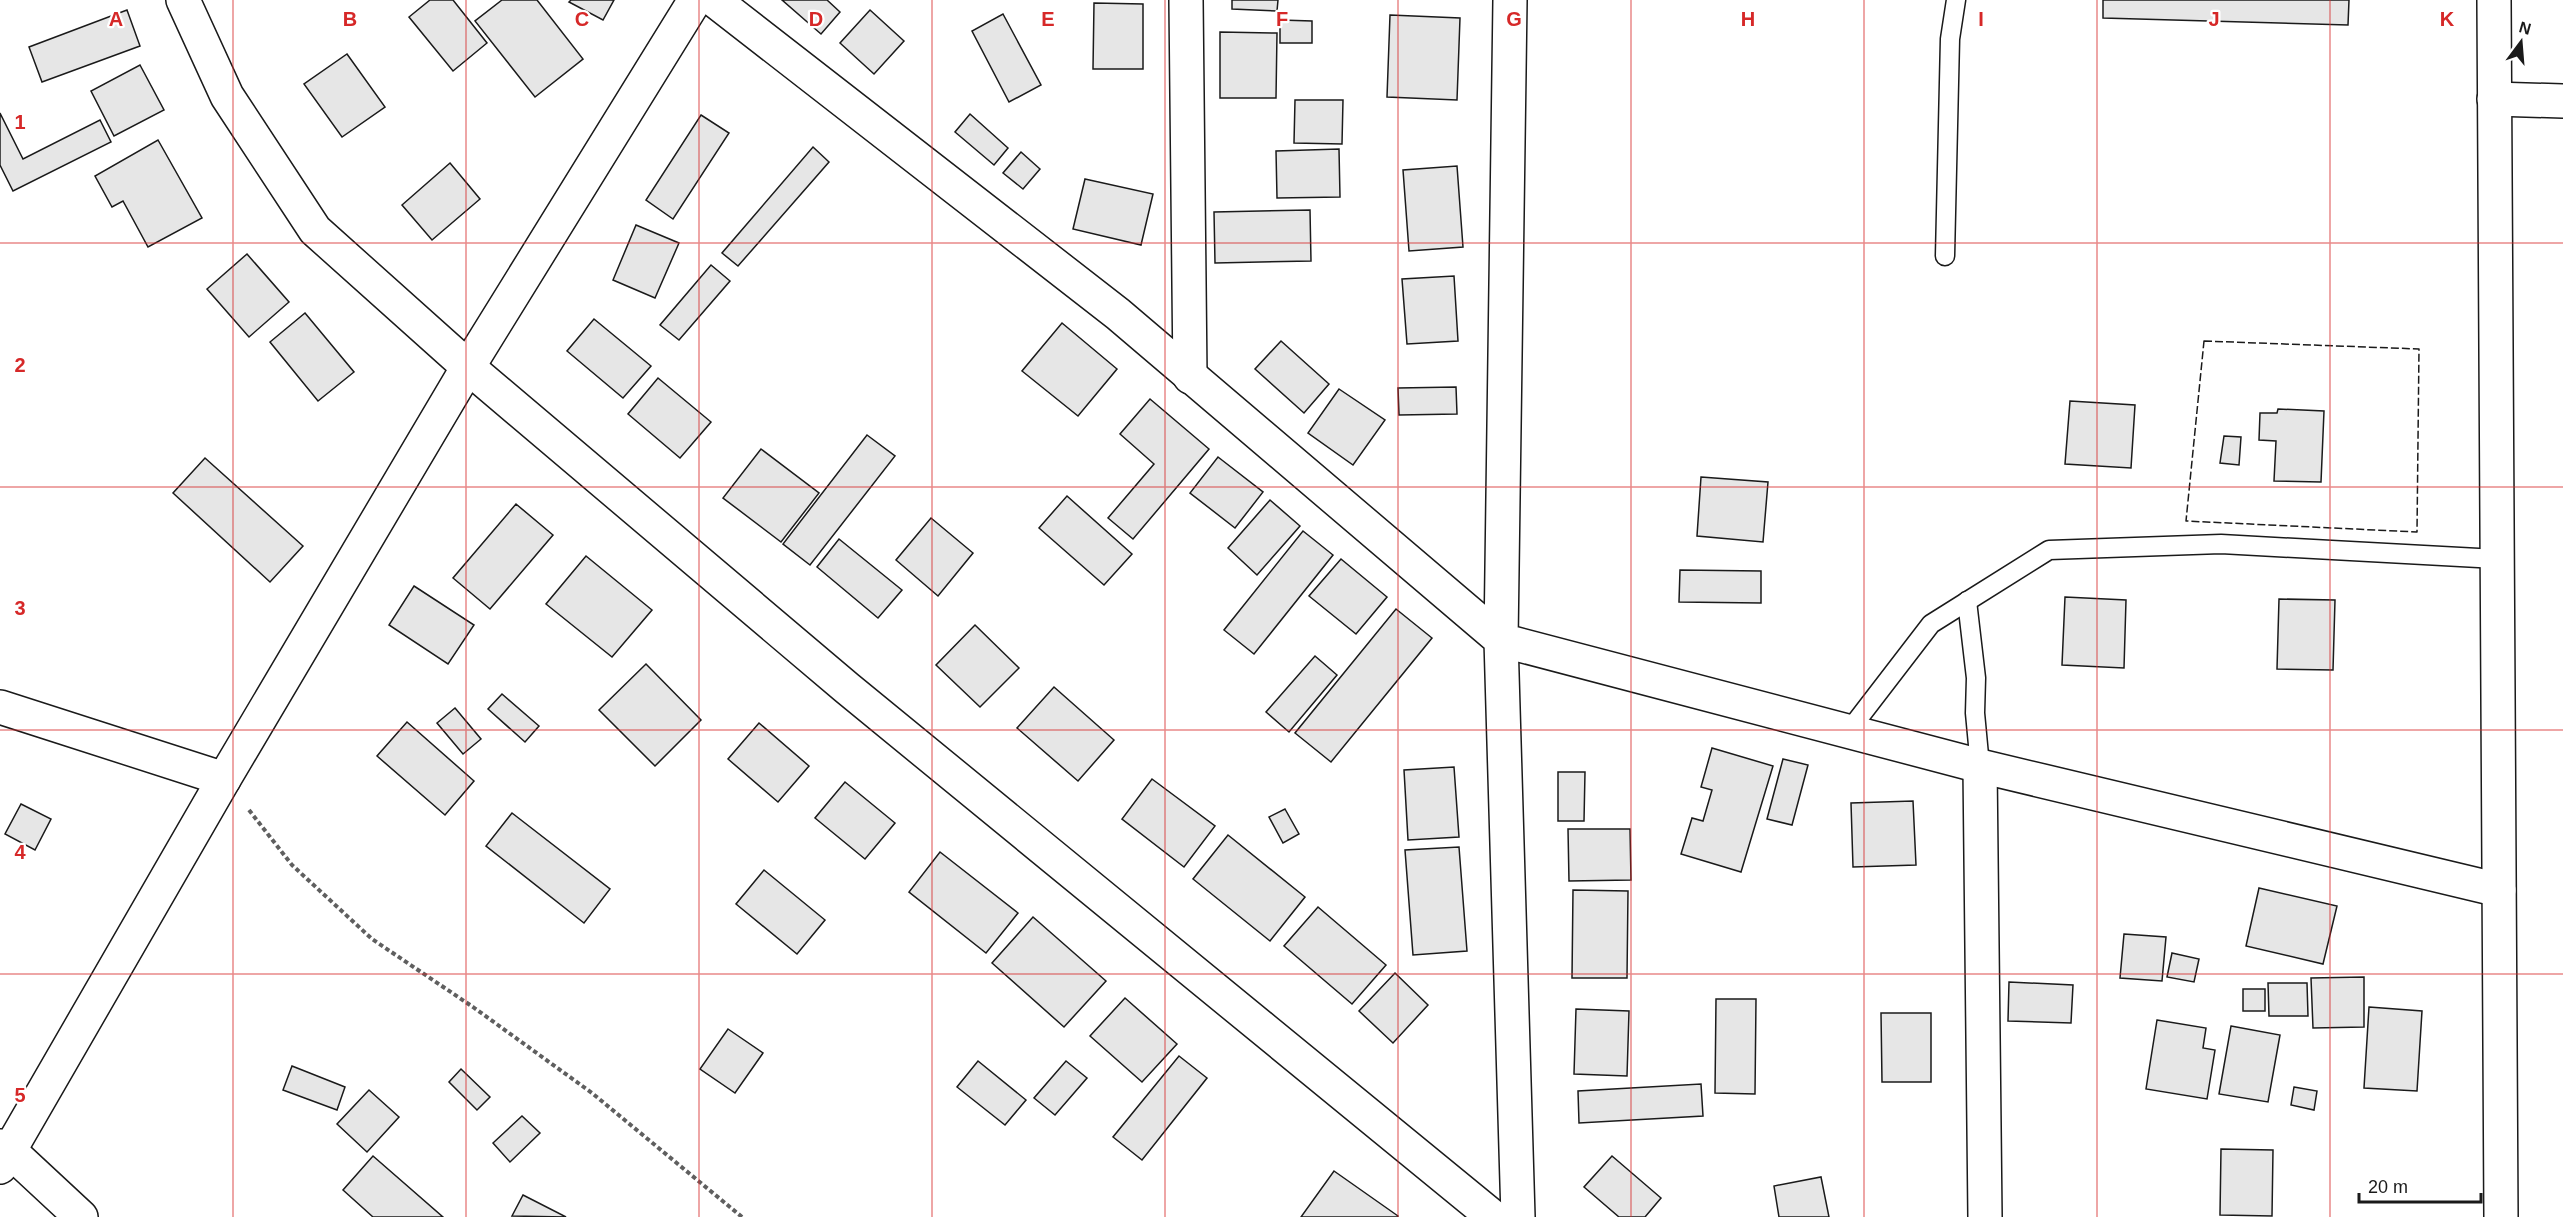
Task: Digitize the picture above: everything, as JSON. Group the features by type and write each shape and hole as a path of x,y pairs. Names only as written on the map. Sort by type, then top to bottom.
{"street":[{"path":"183,0 227,96 315,230 468,367 847,688 1493,1217"},
{"path":"81,1217 3,1155 468,367 694,0"},
{"path":"714,0 1118,314 1501,640 1980,766 2499,890"},
{"path":"1186,0 1190,377"},
{"path":"1510,0 1501,640 1518,1217"},
{"path":"2494,0 2501,1217"},
{"path":"2494,99 2563,101"},
{"path":"0,707 224,779"},
{"path":"1980,766 1985,1217"}],"lane":[{"path":"1945,256 1950,39 1956,0"},
{"path":"1848,732 1931,624 2049,550 2221,544 2497,559"},
{"path":"1967,601 1976,678 1975,713 1980,766"}],"path":[{"path":"224,779 292,865 372,939 473,1007 592,1093 742,1217"}],"building":[{"path":"430,0 453,0 487,43 453,71 409,17"},
{"path":"502,0 537,0 583,59 535,97 475,21"},
{"path":"571,0 614,0 603,20 569,2"},
{"path":"782,0 827,0 840,12 821,34"},
{"path":"1232,0 1278,0 1277,11 1232,9"},
{"path":"2103,0 2349,0 2348,25 2103,18"},
{"path":"1094,3 1143,4 1143,69 1093,69"},
{"path":"127,10 140,46 42,82 29,47"},
{"path":"870,10 904,41 874,74 840,43"},
{"path":"1003,14 1041,85 1009,102 972,31"},
{"path":"1390,15 1460,18 1457,100 1387,97"},
{"path":"1280,20 1312,21 1312,43 1280,43"},
{"path":"1220,32 1277,33 1276,98 1220,98"},
{"path":"347,54 385,107 342,137 304,84"},
{"path":"140,65 164,110 114,136 91,91"},
{"path":"1295,100 1343,100 1342,144 1294,143"},
{"path":"0,113 23,159 100,120 111,142 13,191 0,165"},
{"path":"970,114 1008,148 994,165 955,132"},
{"path":"701,115 729,133 673,219 646,200"},
{"path":"158,140 202,218 148,247 123,201 112,207 95,176"},
{"path":"813,147 829,162 738,266 722,253"},
{"path":"1339,149 1340,197 1277,198 1276,151"},
{"path":"1021,152 1040,169 1023,189 1003,173"},
{"path":"450,163 480,199 432,240 402,205"},
{"path":"1457,166 1463,247 1409,251 1403,170"},
{"path":"1085,179 1153,194 1141,245 1073,229"},
{"path":"1310,210 1311,261 1215,263 1214,212"},
{"path":"636,225 679,243 655,298 613,280"},
{"path":"247,254 289,302 249,337 207,289"},
{"path":"711,265 730,281 679,340 660,325"},
{"path":"1454,276 1458,341 1407,344 1402,279"},
{"path":"305,313 354,372 318,401 270,342"},
{"path":"594,319 651,366 623,398 567,351"},
{"path":"1062,323 1117,369 1078,416 1022,371"},
{"path":"1281,341 1329,384 1304,413 1255,369"},
{"path":"658,378 711,422 680,458 628,414"},
{"path":"1456,387 1457,414 1399,415 1398,388"},
{"path":"1339,389 1385,420 1353,465 1308,433"},
{"path":"1150,399 1209,449 1133,539 1108,518 1154,464 1120,434"},
{"path":"2070,401 2135,405 2131,468 2065,464"},
{"path":"2278,409 2324,411 2321,482 2274,481 2276,441 2259,440 2260,413 2277,413"},
{"path":"867,435 895,456 810,565 783,544"},
{"path":"2224,436 2241,437 2239,465 2220,463"},
{"path":"761,449 819,493 781,542 723,498"},
{"path":"1218,457 1263,492 1235,528 1190,493"},
{"path":"205,458 303,546 270,582 173,493"},
{"path":"1701,477 1768,482 1763,542 1697,536"},
{"path":"1067,496 1132,554 1104,585 1039,528"},
{"path":"1270,500 1300,526 1257,575 1228,548"},
{"path":"516,504 553,535 490,609 453,578"},
{"path":"931,518 973,553 938,596 896,560"},
{"path":"1303,531 1333,555 1254,654 1224,630"},
{"path":"839,539 902,590 878,618 817,567"},
{"path":"586,556 652,610 612,657 546,604"},
{"path":"1341,559 1387,597 1356,634 1309,596"},
{"path":"1680,570 1761,571 1761,603 1679,602"},
{"path":"414,586 474,625 448,664 389,625"},
{"path":"2065,597 2126,600 2124,668 2062,665"},
{"path":"2279,599 2335,600 2333,670 2277,669"},
{"path":"1396,609 1432,638 1331,762 1295,733"},
{"path":"975,625 1019,668 980,707 936,665"},
{"path":"1315,656 1337,675 1289,732 1266,712"},
{"path":"646,664 701,720 655,766 599,710"},
{"path":"1054,687 1114,740 1078,781 1017,728"},
{"path":"502,694 539,726 525,742 488,709"},
{"path":"455,708 481,739 463,754 437,723"},
{"path":"407,722 474,781 445,815 377,756"},
{"path":"759,723 809,766 778,802 728,759"},
{"path":"1712,748 1773,766 1741,872 1681,854 1692,818 1703,821 1712,790 1701,787"},
{"path":"1783,759 1808,765 1792,825 1767,819"},
{"path":"1454,767 1459,837 1408,840 1404,770"},
{"path":"1558,772 1585,772 1584,821 1558,821"},
{"path":"1152,779 1215,826 1184,867 1122,819"},
{"path":"845,782 895,823 865,859 815,818"},
{"path":"1913,801 1916,865 1853,867 1851,803"},
{"path":"21,804 51,819 35,850 5,834"},
{"path":"1285,809 1299,834 1283,843 1269,817"},
{"path":"512,813 610,889 584,923 486,846"},
{"path":"1568,829 1630,829 1631,880 1569,881"},
{"path":"1228,835 1305,897 1270,941 1193,879"},
{"path":"1459,847 1467,951 1413,955 1405,850"},
{"path":"940,852 1018,913 986,953 909,892"},
{"path":"764,870 825,920 797,954 736,904"},
{"path":"2259,888 2337,906 2323,964 2246,946"},
{"path":"1573,890 1628,891 1627,978 1572,978"},
{"path":"1318,907 1386,965 1352,1004 1284,946"},
{"path":"1033,917 1106,981 1064,1027 992,963"},
{"path":"2124,934 2166,937 2162,981 2120,978"},
{"path":"2172,953 2199,959 2194,982 2167,977"},
{"path":"1395,973 1428,1005 1393,1043 1359,1011"},
{"path":"2364,977 2364,1027 2313,1028 2311,978"},
{"path":"2009,982 2073,985 2071,1023 2008,1021"},
{"path":"2268,983 2307,983 2308,1016 2269,1016"},
{"path":"2243,989 2265,989 2265,1011 2243,1011"},
{"path":"1125,998 1177,1044 1142,1082 1090,1036"},
{"path":"1716,999 1756,999 1755,1094 1715,1093"},
{"path":"2369,1007 2422,1011 2417,1091 2364,1088"},
{"path":"1576,1009 1629,1011 1627,1076 1574,1074"},
{"path":"1881,1013 1931,1013 1931,1082 1882,1082"},
{"path":"2157,1020 2206,1028 2203,1048 2215,1050 2207,1099 2146,1089"},
{"path":"2231,1026 2280,1035 2268,1102 2219,1094"},
{"path":"728,1029 763,1053 735,1093 700,1069"},
{"path":"1179,1056 1207,1078 1142,1160 1113,1137"},
{"path":"978,1061 1026,1100 1005,1125 957,1087"},
{"path":"1066,1061 1087,1078 1055,1115 1034,1098"},
{"path":"292,1066 345,1087 337,1110 283,1090"},
{"path":"461,1069 490,1097 477,1110 449,1082"},
{"path":"1701,1084 1703,1116 1579,1123 1578,1091"},
{"path":"2294,1087 2317,1091 2314,1110 2291,1105"},
{"path":"369,1090 399,1117 367,1152 337,1124"},
{"path":"522,1116 540,1133 510,1162 493,1143"},
{"path":"2221,1149 2273,1150 2272,1216 2220,1215"},
{"path":"373,1156 443,1217 373,1217 343,1190"},
{"path":"1612,1156 1661,1198 1645,1217 1619,1217 1584,1187"},
{"path":"1334,1171 1398,1216 1301,1217"},
{"path":"1821,1177 1829,1217 1779,1217 1774,1186"},
{"path":"523,1195 566,1217 512,1216"}],"fence":[{"path":"2204,341 2419,349 2417,532 2186,521 2204,341"}]}
